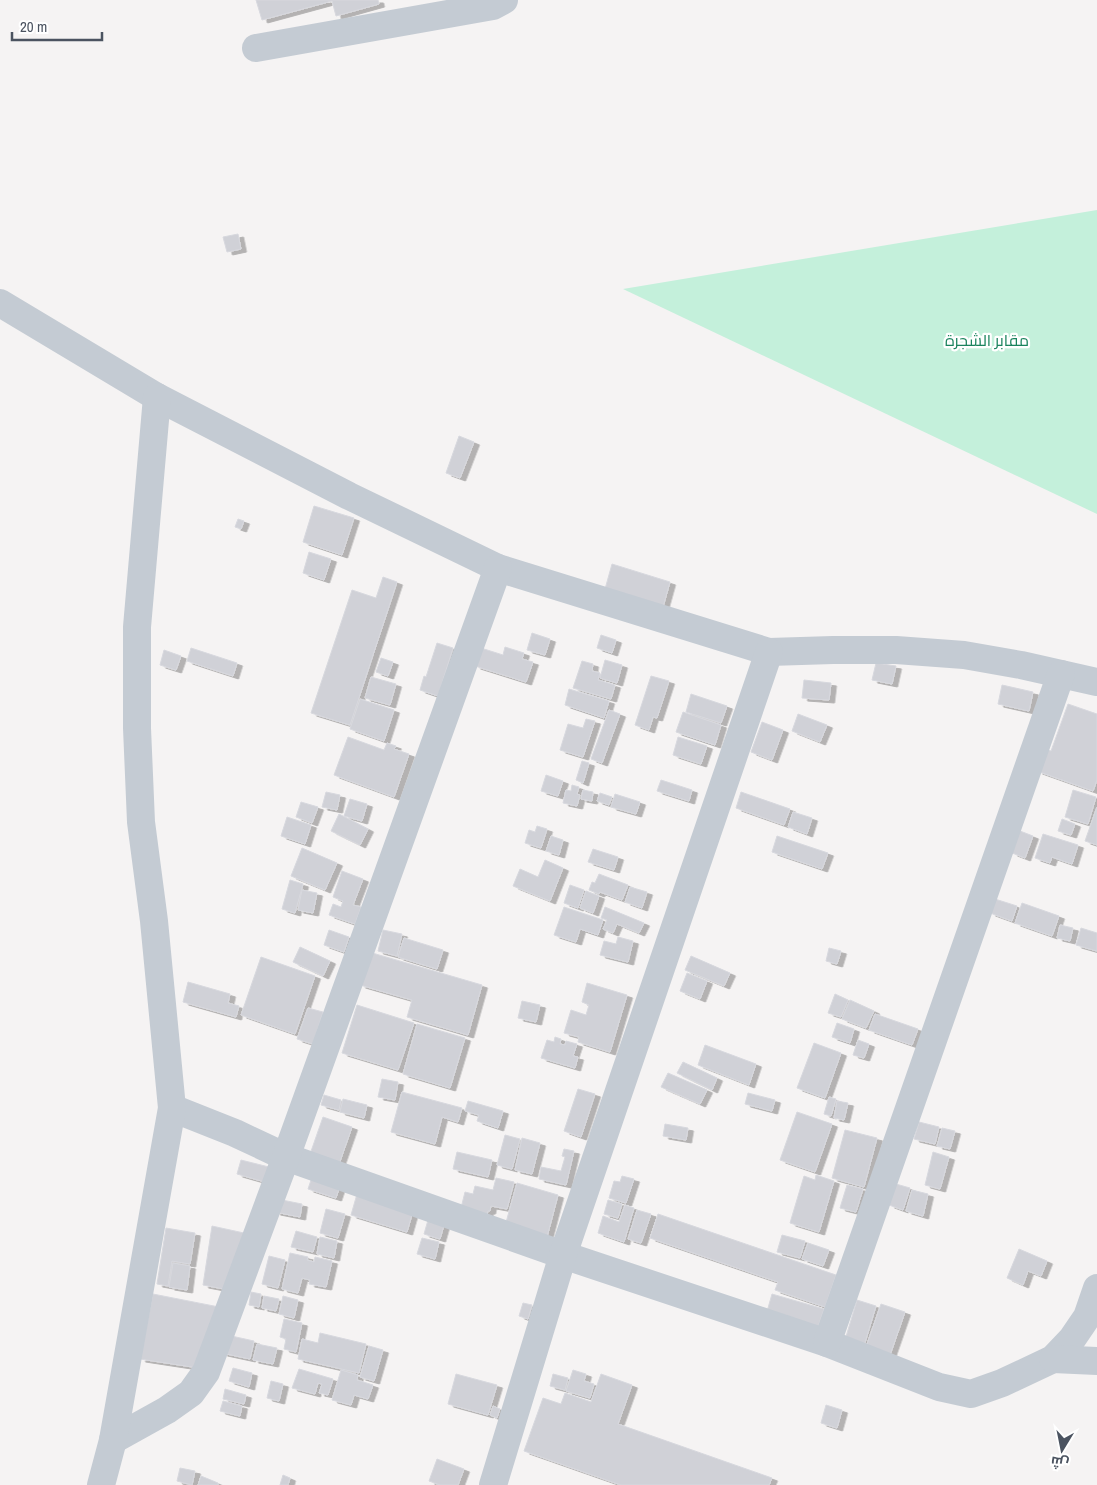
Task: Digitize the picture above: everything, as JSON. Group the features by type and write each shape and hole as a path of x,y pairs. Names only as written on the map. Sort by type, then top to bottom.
{"street":[{"path":"256,48 493,6 504,0"},
{"path":"0,302 157,397 349,496 498,568 769,652 896,650 954,654 1021,665 1097,682"},
{"path":"101,1485 113,1440 172,1108 154,921 141,822 137,728 138,627 157,397"},
{"path":"113,1440 167,1410 191,1394 206,1372 286,1157 498,568"},
{"path":"493,1485 564,1255 769,652"},
{"path":"827,1343 1061,674"},
{"path":"172,1108 235,1133 286,1157 564,1255 827,1343 938,1387 971,1394 1002,1384 1053,1359 1072,1339 1087,1317 1097,1288"},
{"path":"1053,1359 1097,1361"}],"green space":[{"name":"مقابر الشجرة","path":"1097,210 1097,514 623,289"}],"building":[{"path":"256,0 378,0 379,4 336,16 332,1 262,20"},
{"path":"238,234 241,249 227,252 223,237"},
{"path":"459,436 474,442 460,478 446,473"},
{"path":"314,506 354,518 342,555 303,542"},
{"path":"238,519 244,521 241,529 235,527"},
{"path":"309,552 331,559 324,580 303,573"},
{"path":"612,564 670,582 663,607 605,589"},
{"path":"383,577 397,582 350,725 311,713 352,590 376,598"},
{"path":"532,633 550,639 545,655 527,650"},
{"path":"601,635 616,640 612,653 597,648"},
{"path":"437,643 453,648 438,696 420,690"},
{"path":"505,647 524,653 522,659 533,662 526,682 475,666 481,648 503,655"},
{"path":"191,648 237,663 233,676 187,661"},
{"path":"164,650 181,656 176,670 160,665"},
{"path":"381,658 393,662 388,676 376,672"},
{"path":"605,660 622,665 617,683 600,678"},
{"path":"582,661 593,664 592,671 600,673 598,680 615,685 611,699 573,688"},
{"path":"876,663 896,666 892,684 872,680"},
{"path":"651,676 669,681 657,718 653,717 649,730 635,725"},
{"path":"371,677 396,684 390,705 365,698"},
{"path":"804,680 831,683 829,700 802,698"},
{"path":"1002,685 1033,692 1029,711 998,704"},
{"path":"569,689 609,701 604,718 565,705"},
{"path":"691,694 727,706 721,723 686,712"},
{"path":"360,699 394,710 384,741 350,729"},
{"path":"1068,704 1097,714 1097,780 1093,791 1037,771 1045,749 1051,751"},
{"path":"609,710 620,714 602,763 591,759"},
{"path":"683,712 721,725 715,745 676,732"},
{"path":"798,714 827,725 820,742 792,731"},
{"path":"586,719 595,721 583,757 560,750 568,724 583,728"},
{"path":"762,722 783,730 772,760 751,752"},
{"path":"348,737 384,750 387,743 396,746 394,749 409,754 394,797 334,775"},
{"path":"678,737 707,746 701,764 673,755"},
{"path":"582,761 589,763 583,783 576,780"},
{"path":"546,775 563,781 558,796 541,791"},
{"path":"661,780 692,790 689,801 657,791"},
{"path":"572,785 579,787 577,794 580,795 577,806 563,803 566,790 571,791"},
{"path":"583,790 593,792 592,801 581,799"},
{"path":"1073,790 1096,797 1088,824 1065,817"},
{"path":"326,792 340,795 337,810 322,807"},
{"path":"741,792 790,809 784,825 736,808"},
{"path":"600,793 612,797 609,805 597,801"},
{"path":"615,794 640,802 636,814 611,807"},
{"path":"350,799 367,804 362,821 344,816"},
{"path":"301,802 318,807 312,823 296,817"},
{"path":"1097,807 1097,845 1085,841"},
{"path":"793,812 812,818 807,834 788,827"},
{"path":"339,814 368,829 360,845 331,831"},
{"path":"287,817 311,825 305,844 281,836"},
{"path":"1062,819 1075,824 1071,835 1058,831"},
{"path":"537,826 547,829 541,848 525,843 529,830 535,832"},
{"path":"1020,831 1033,836 1025,858 1012,853"},
{"path":"1043,834 1078,845 1072,864 1052,857 1050,863 1035,858"},
{"path":"551,836 563,840 559,855 546,851"},
{"path":"777,836 828,853 822,869 772,852"},
{"path":"302,848 337,863 325,890 291,876"},
{"path":"593,849 618,857 614,870 588,862"},
{"path":"545,860 563,868 550,901 513,886 520,869 538,877"},
{"path":"342,871 363,879 353,905 361,907 355,924 329,915 333,904 341,907 343,901 333,897"},
{"path":"599,874 628,885 622,900 589,890 592,882 595,883"},
{"path":"290,880 303,884 295,913 282,909"},
{"path":"570,885 584,890 578,908 564,903"},
{"path":"630,887 647,892 642,908 625,902"},
{"path":"302,890 317,893 313,913 298,910"},
{"path":"586,891 599,896 593,913 580,908"},
{"path":"995,899 1017,906 1012,921 990,913"},
{"path":"1022,903 1059,916 1052,936 1015,923"},
{"path":"564,907 603,920 598,935 580,929 576,942 554,935"},
{"path":"605,907 644,923 639,933 617,924 613,933 603,929 607,920 601,918"},
{"path":"1060,925 1073,928 1070,941 1057,938"},
{"path":"1081,928 1097,933 1097,951 1076,945"},
{"path":"329,930 349,937 344,952 324,945"},
{"path":"383,930 402,934 397,956 378,951"},
{"path":"618,937 633,941 628,962 600,955 604,941 616,944"},
{"path":"404,938 443,950 437,969 398,957"},
{"path":"300,947 330,961 323,976 293,962"},
{"path":"829,948 841,951 837,964 826,961"},
{"path":"369,952 482,985 468,1035 407,1017 412,1000 360,985"},
{"path":"691,956 730,973 724,986 685,970"},
{"path":"261,957 315,976 295,1034 241,1015"},
{"path":"687,973 707,981 700,999 680,991"},
{"path":"188,982 230,994 228,1003 239,1006 236,1017 183,1002"},
{"path":"587,983 627,995 610,1052 578,1042 579,1037 564,1033 571,1010 586,1015 589,1005 582,1002"},
{"path":"835,994 848,1000 841,1017 828,1013"},
{"path":"850,1000 874,1011 866,1028 842,1019"},
{"path":"522,1001 540,1005 536,1022 518,1018"},
{"path":"357,1005 414,1023 398,1070 342,1053"},
{"path":"308,1008 323,1012 313,1044 297,1039"},
{"path":"875,1014 918,1029 912,1045 869,1030"},
{"path":"837,1023 854,1029 850,1043 832,1037"},
{"path":"417,1024 465,1038 450,1088 403,1074"},
{"path":"555,1037 561,1039 560,1044 565,1045 566,1041 577,1044 573,1056 578,1057 575,1068 541,1058 547,1040 554,1042"},
{"path":"858,1040 869,1044 864,1058 853,1055"},
{"path":"814,1043 841,1053 825,1098 797,1088"},
{"path":"705,1045 756,1064 749,1085 698,1065"},
{"path":"683,1062 717,1078 712,1090 677,1073"},
{"path":"668,1073 707,1090 700,1104 661,1087"},
{"path":"382,1079 398,1082 395,1100 378,1097"},
{"path":"578,1089 595,1094 581,1137 564,1131"},
{"path":"402,1092 462,1108 458,1122 442,1117 435,1144 391,1132"},
{"path":"748,1093 775,1100 772,1111 745,1104"},
{"path":"324,1095 341,1100 339,1110 321,1105"},
{"path":"829,1097 836,1099 831,1116 824,1114"},
{"path":"343,1099 367,1105 364,1118 340,1112"},
{"path":"468,1101 503,1111 498,1128 477,1121 479,1115 465,1111"},
{"path":"837,1101 848,1103 844,1120 834,1118"},
{"path":"797,1112 832,1124 815,1172 780,1160"},
{"path":"323,1117 352,1127 338,1167 309,1157"},
{"path":"919,1122 939,1127 935,1144 914,1139"},
{"path":"665,1124 688,1128 686,1140 663,1136"},
{"path":"942,1128 955,1131 950,1149 937,1146"},
{"path":"845,1130 877,1138 864,1187 832,1178"},
{"path":"505,1135 520,1139 512,1169 497,1165"},
{"path":"522,1138 540,1143 532,1174 515,1170"},
{"path":"564,1149 574,1151 566,1185 539,1179 541,1167 561,1171 565,1157 562,1156"},
{"path":"457,1152 492,1160 488,1177 453,1169"},
{"path":"933,1152 949,1157 940,1189 925,1185"},
{"path":"241,1160 269,1167 265,1182 237,1174"},
{"path":"816,1175 834,1181 819,1232 790,1223 804,1176 815,1180"},
{"path":"622,1176 634,1179 626,1203 609,1198 614,1181 620,1182"},
{"path":"312,1177 340,1186 336,1198 308,1189"},
{"path":"496,1178 514,1182 507,1209 491,1206 486,1218 460,1212 465,1192 473,1194 475,1186 493,1190"},
{"path":"517,1183 558,1195 547,1237 505,1226"},
{"path":"896,1184 910,1188 903,1210 889,1205"},
{"path":"847,1185 863,1189 856,1212 840,1208"},
{"path":"912,1190 928,1194 923,1216 906,1211"},
{"path":"357,1194 413,1211 407,1232 351,1215"},
{"path":"277,1199 302,1204 300,1217 275,1212"},
{"path":"608,1200 622,1204 618,1218 604,1214"},
{"path":"625,1205 634,1208 624,1242 598,1233 603,1216 619,1222"},
{"path":"326,1209 345,1214 338,1238 320,1233"},
{"path":"637,1210 651,1214 641,1243 628,1239"},
{"path":"658,1214 836,1275 825,1307 775,1290 778,1282 650,1238"},
{"path":"428,1220 444,1225 440,1239 424,1234"},
{"path":"212,1226 244,1233 224,1289 203,1285"},
{"path":"166,1228 195,1233 190,1264 172,1261 168,1286 157,1284"},
{"path":"296,1231 317,1237 313,1252 291,1247"},
{"path":"782,1235 805,1241 800,1258 777,1252"},
{"path":"320,1237 337,1241 334,1258 317,1254"},
{"path":"422,1238 439,1242 435,1259 417,1254"},
{"path":"808,1243 829,1250 823,1266 802,1259"},
{"path":"1019,1249 1047,1261 1041,1276 1028,1271 1023,1285 1007,1278"},
{"path":"290,1253 308,1257 307,1260 314,1262 315,1257 332,1261 326,1287 309,1284 310,1280 302,1278 298,1293 282,1289"},
{"path":"269,1256 285,1260 278,1288 262,1284"},
{"path":"173,1263 190,1266 187,1290 169,1287"},
{"path":"251,1292 261,1294 259,1307 249,1305"},
{"path":"153,1294 219,1307 199,1368 140,1359"},
{"path":"772,1294 824,1309 817,1330 766,1315"},
{"path":"264,1296 279,1299 276,1311 262,1308"},
{"path":"283,1296 298,1300 294,1318 279,1314"},
{"path":"857,1300 876,1306 864,1346 845,1340"},
{"path":"523,1303 532,1305 528,1319 519,1316"},
{"path":"881,1304 905,1312 890,1355 866,1347"},
{"path":"284,1319 302,1323 296,1352 284,1349 286,1339 280,1337"},
{"path":"320,1333 366,1344 359,1373 298,1359 302,1339 318,1343"},
{"path":"227,1335 254,1341 250,1359 222,1353"},
{"path":"257,1344 277,1348 273,1364 253,1360"},
{"path":"369,1346 383,1350 374,1381 360,1377"},
{"path":"233,1368 252,1373 249,1387 229,1381"},
{"path":"299,1369 333,1379 328,1395 319,1393 322,1384 318,1383 315,1394 292,1388"},
{"path":"341,1370 358,1375 357,1380 373,1385 368,1399 354,1395 351,1405 332,1400"},
{"path":"573,1370 586,1374 584,1381 594,1384 590,1398 566,1391"},
{"path":"456,1374 497,1385 488,1415 448,1404"},
{"path":"553,1374 568,1378 565,1390 550,1386"},
{"path":"601,1374 632,1385 618,1424 772,1478 769,1485 621,1485 524,1451 543,1398 561,1404 565,1393 591,1402"},
{"path":"271,1381 283,1384 279,1401 267,1398"},
{"path":"225,1389 246,1395 244,1404 223,1399"},
{"path":"223,1401 242,1406 240,1416 220,1411"},
{"path":"826,1405 842,1410 837,1428 821,1423"},
{"path":"493,1406 500,1409 497,1418 490,1415"},
{"path":"437,1459 464,1469 458,1485 440,1485 429,1481"},
{"path":"180,1468 195,1471 192,1485 177,1481"},
{"path":"283,1475 290,1478 288,1485 280,1485"},
{"path":"201,1476 218,1483 218,1485 198,1485"}]}
